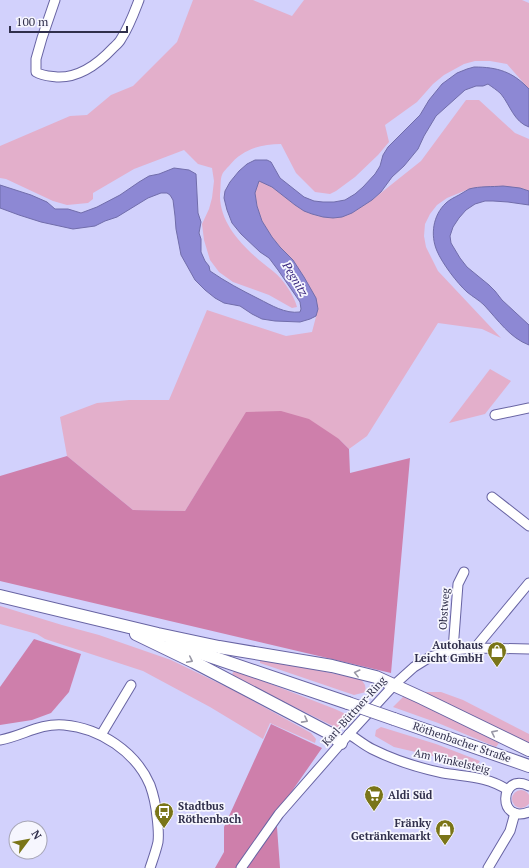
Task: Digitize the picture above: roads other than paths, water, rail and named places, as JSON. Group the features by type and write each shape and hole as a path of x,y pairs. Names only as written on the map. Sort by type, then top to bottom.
{"main road":[{"path":"0,596 117,625 219,647 332,666 376,677 529,750"},
{"path":"117,625 194,662 331,734 345,739"},
{"name":"Röthenbacher Straße","path":"117,625 529,766"}],"street":[{"path":"55,0 36,59 36,72 40,75 59,77 82,72 92,67 109,52 120,40 133,16 139,0"},
{"path":"496,415 529,408"},
{"path":"492,497 529,526"},
{"name":"Obstweg","path":"453,650 458,584 464,572"},
{"path":"475,648 529,582"},
{"name":"Karl-Büttner-Ring","path":"241,868 279,814 394,685 408,672 430,657 453,650 475,648 529,648"},
{"path":"101,735 131,685"},
{"path":"0,740 38,728 53,725 65,725 101,735 118,745 141,769 150,784 156,803 158,841 150,868"},
{"name":"Am Winkelsteig","path":"345,739 404,762 443,773 479,778 508,790"},
{"path":"529,786 520,783 515,784 510,787 505,795 505,801 510,810 515,813 524,814 529,812"},
{"path":"488,868 510,831 515,813"}],"water":[{"name":"Pegnitz","path":"474,67 498,69 517,78 529,89 529,127 524,125 516,117 501,94 488,84 465,90 436,116 418,149 404,166 392,177 381,192 372,200 352,213 342,217 323,217 304,211 272,187 259,181 255,193 257,206 262,221 272,237 293,260 316,298 318,309 316,316 300,322 262,319 240,306 224,303 205,290 195,280 181,255 176,229 173,200 167,193 161,193 148,198 117,217 95,226 73,229 41,222 0,208 0,185 31,195 47,202 55,209 68,209 81,213 97,207 120,195 149,176 174,168 189,170 196,174 198,213 201,222 199,233 201,239 201,252 209,266 210,271 234,286 273,306 289,312 300,312 300,302 269,258 260,252 232,223 224,198 225,191 230,182 247,164 255,160 267,160 271,162 280,178 304,197 314,201 323,202 345,200 355,194 375,174 388,147 420,115 429,100 442,84 457,73"},
{"path":"503,186 520,188 529,191 529,205 493,201 485,201 475,204 466,210 453,227 450,236 451,243 467,267 489,285 502,300 529,325 529,345 522,342 510,333 484,305 467,292 446,267 439,256 435,245 433,232 434,226 438,213 447,202 469,189"}],"place":[{"name":"Autohaus Leicht GmbH","path":"497,668"},
{"name":"Aldi Süd","path":"374,812"},
{"name":"Stadtbus Röthenbach","path":"164,829"},
{"name":"Fränky Getränkemarkt","path":"445,846"}]}
